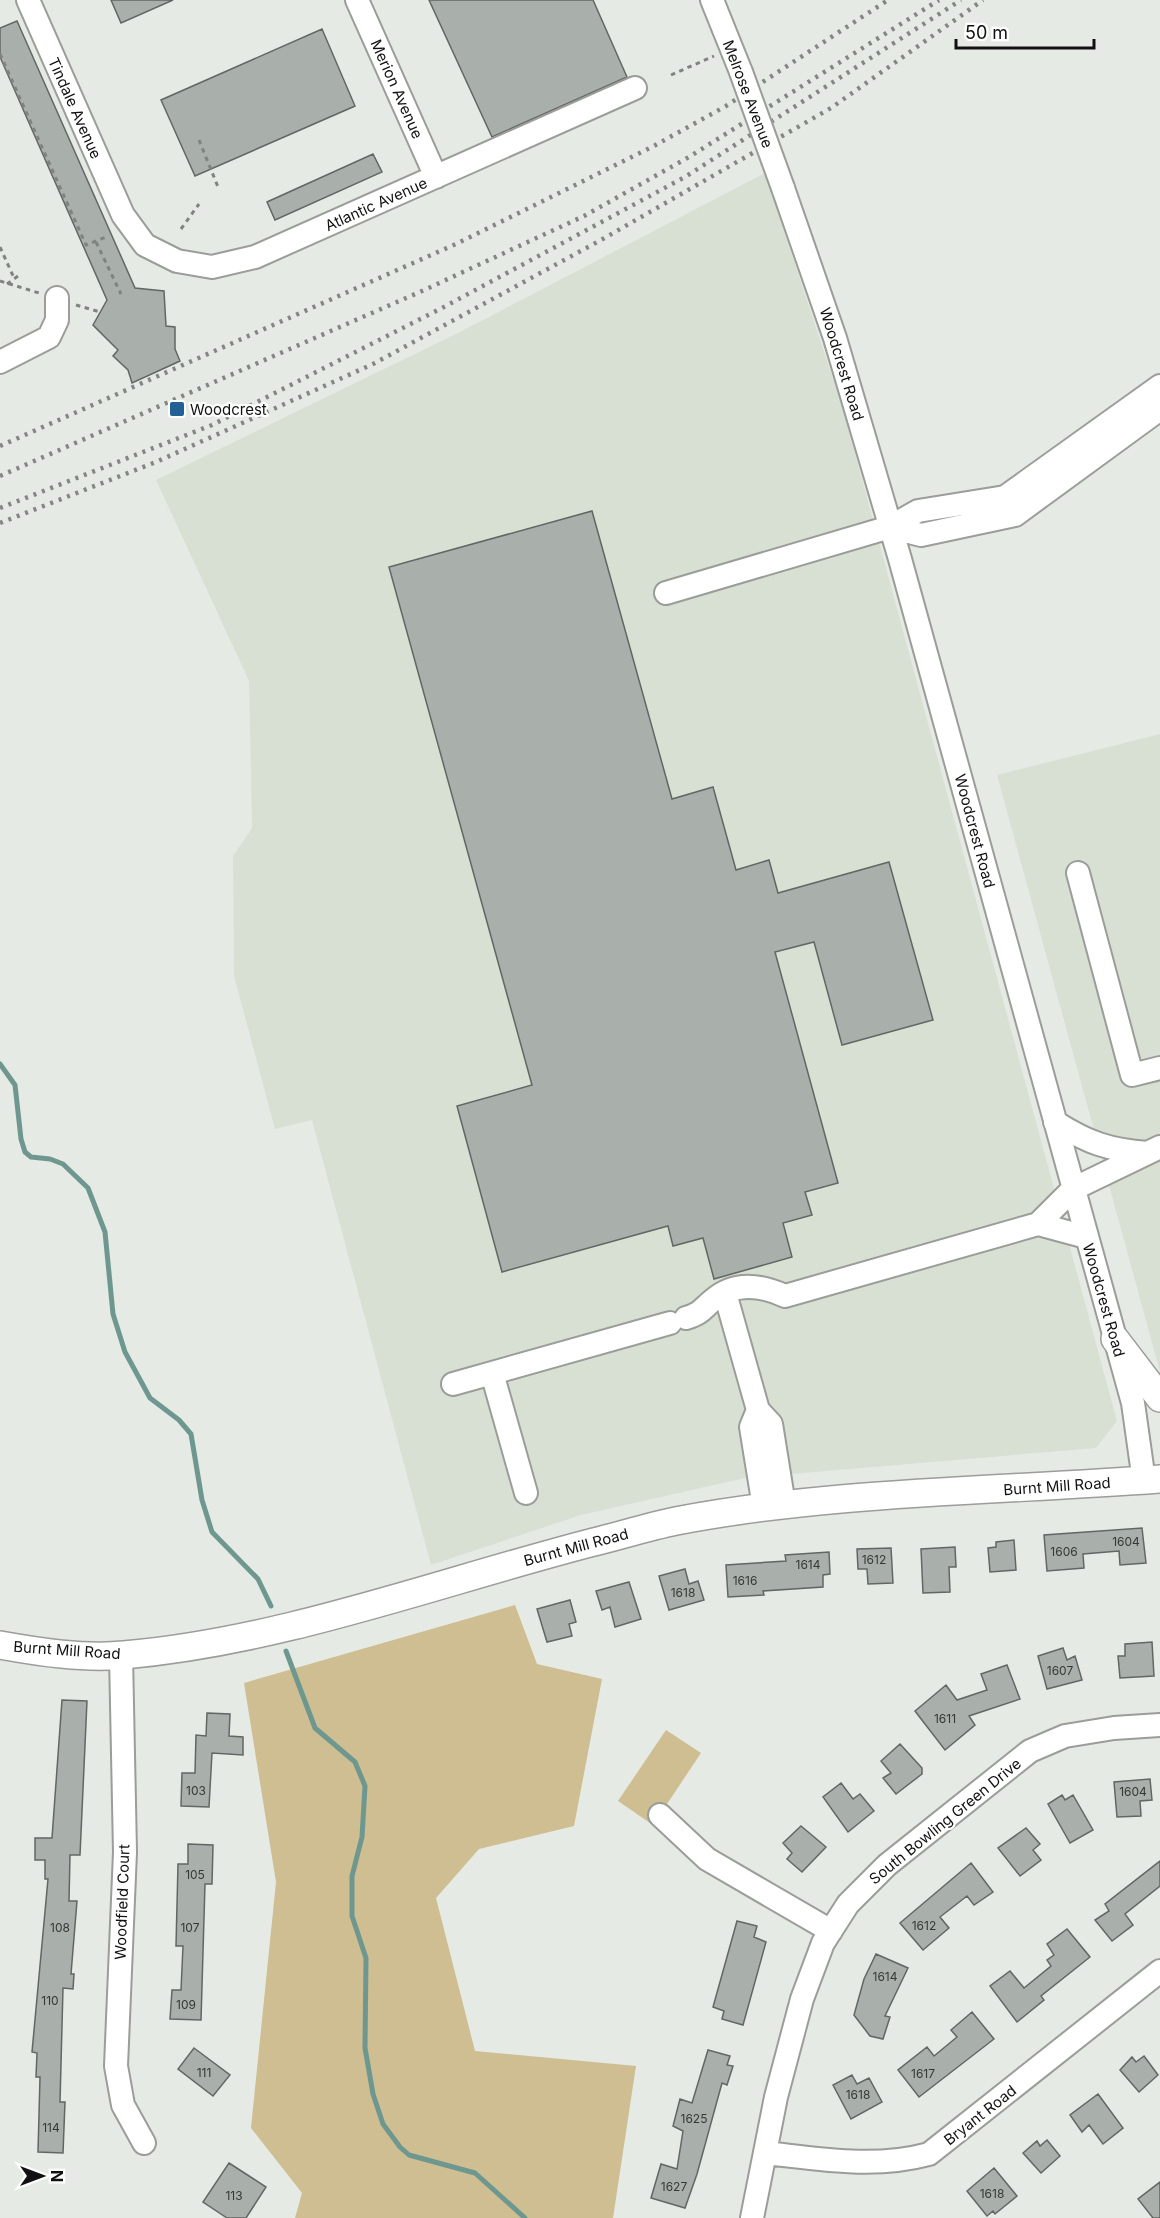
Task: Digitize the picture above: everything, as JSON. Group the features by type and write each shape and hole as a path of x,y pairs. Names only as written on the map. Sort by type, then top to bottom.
{"main road":[{"path":"1115,1339 1160,1398"},
{"name":"Burnt Mill Road","path":"0,1645 37,1652 121,1655 208,1643 307,1622 537,1557 674,1522 774,1506 1152,1480"}],"street":[{"name":"Tindale Avenue","path":"28,0 123,215"},
{"name":"Merion Avenue","path":"357,0 436,177"},
{"name":"Melrose Avenue","path":"712,0 783,188"},
{"name":"Atlantic Avenue","path":"123,215 145,245 177,261 212,267 255,257 635,88"},
{"name":"Woodcrest Road","path":"783,188 835,338 890,527 1133,1403 1152,1480"},
{"path":"0,362 49,337 57,320 57,298"},
{"path":"666,593 890,527 918,511 1005,497 1160,386"},
{"path":"890,527 921,535 1015,515 1160,409"},
{"path":"1078,873 1132,1075 1160,1068"},
{"path":"1054,1122 1083,1140 1104,1147 1154,1150"},
{"path":"453,1383 700,1314 714,1299 749,1286 768,1288 785,1296 1038,1224 1073,1189 1154,1150"},
{"path":"1038,1224 1086,1237"},
{"path":"725,1293 758,1410 751,1427 774,1506"},
{"path":"492,1373 526,1493"},
{"name":"Woodfield Court","path":"121,1655 125,1852 116,2066 123,2105 144,2143"},
{"name":"South Bowling Green Drive","path":"752,2218 776,2097 802,1999 823,1944 848,1904 887,1865 1030,1751 1065,1737 1114,1728 1160,1725"},
{"path":"660,1815 707,1859 831,1931"},
{"name":"Bryant Road","path":"765,2153 860,2163 902,2161 929,2154 1160,1971"}],"path":[{"path":"0,54 86,245 106,237"},
{"path":"671,75 716,55"},
{"path":"199,140 218,187"},
{"path":"181,229 199,204"},
{"path":"96,241 121,294"},
{"path":"0,247 16,277 7,284"}],"shaded area":[{"path":"765,173 843,409 1117,1421 1096,1448 745,1478 581,1515 431,1565 312,1120 275,1129 234,976 233,856 252,828 249,681 156,480 458,333"},
{"path":"1160,734 1160,1372 997,775"},
{"path":"515,1605 537,1664 602,1679 574,1826 479,1849 436,1898 475,2051 636,2066 613,2218 295,2218 302,2193 251,2128 276,1882 244,1683"},
{"path":"666,1730 701,1753 653,1825 618,1801"}],"building":[{"path":"111,0 173,0 121,23"},
{"path":"429,0 593,0 627,77 492,137"},
{"path":"17,21 135,288 164,291 166,326 175,327 175,349 180,361 132,383 128,370 113,356 118,350 93,325 107,300 0,57 0,28"},
{"path":"322,29 355,106 195,176 161,100"},
{"path":"373,154 382,172 275,220 267,202"},
{"path":"592,511 672,799 713,787 736,870 769,860 778,893 889,862 933,1020 842,1045 814,942 775,952 838,1183 805,1192 812,1215 783,1223 792,1257 714,1279 703,1238 673,1246 668,1226 502,1272 457,1106 532,1085 389,567"},
{"path":"1142,1528 1146,1563 1120,1565 1119,1551 1083,1554 1084,1568 1047,1571 1044,1535"},
{"path":"1014,1540 1016,1570 990,1572 988,1548 996,1547 996,1542"},
{"path":"955,1547 956,1567 949,1567 950,1592 923,1593 921,1549"},
{"path":"891,1548 893,1583 868,1584 867,1569 858,1569 857,1549"},
{"path":"829,1552 830,1574 823,1575 823,1587 763,1591 764,1595 728,1597 726,1565 786,1561 785,1555"},
{"path":"685,1569 689,1584 698,1581 704,1600 669,1610 659,1576"},
{"path":"629,1582 641,1619 615,1627 610,1607 602,1610 596,1591"},
{"path":"570,1600 576,1622 569,1624 572,1636 547,1642 537,1609"},
{"path":"1152,1642 1154,1676 1120,1678 1118,1656 1125,1656 1125,1644"},
{"path":"1063,1648 1067,1660 1075,1656 1082,1680 1047,1689 1038,1656"},
{"path":"1007,1665 1020,1699 969,1716 975,1725 945,1750 915,1711 946,1685 957,1700 987,1690 981,1674"},
{"path":"62,1700 87,1701 80,1855 70,1855 69,1901 77,1901 71,1974 74,1974 73,1989 63,1988 60,2102 65,2102 63,2153 38,2152 40,2077 36,2077 37,2053 32,2052 48,1879 45,1879 45,1860 35,1860 35,1838 52,1838"},
{"path":"207,1713 230,1714 229,1736 243,1737 243,1755 212,1753 209,1807 181,1806 182,1773 195,1773 196,1735 206,1736"},
{"path":"900,1744 922,1768 922,1774 896,1794 883,1778 891,1773 881,1761"},
{"path":"1150,1779 1152,1800 1140,1801 1141,1816 1117,1817 1114,1782"},
{"path":"841,1783 853,1799 860,1794 874,1811 848,1832 823,1797"},
{"path":"1062,1795 1065,1800 1073,1795 1093,1830 1070,1843 1048,1804"},
{"path":"801,1826 826,1847 802,1872 787,1859 792,1853 783,1843"},
{"path":"1026,1828 1040,1844 1033,1850 1041,1860 1020,1876 998,1848"},
{"path":"188,1844 213,1845 212,1884 205,1884 201,2020 170,2019 172,1990 181,1990 183,1946 176,1946 178,1864 188,1864"},
{"path":"1160,1861 1160,1886 1125,1914 1133,1925 1112,1941 1095,1920 1109,1911 1105,1904"},
{"path":"971,1863 993,1892 974,1905 967,1896 940,1917 949,1928 923,1950 900,1923"},
{"path":"737,1921 757,1926 754,1937 766,1942 743,2025 722,2019 724,2011 713,2007"},
{"path":"1067,1929 1090,1957 1041,1996 1044,2000 1017,2022 990,1986 1010,1971 1024,1988 1051,1966 1047,1960 1054,1955 1047,1944"},
{"path":"876,1954 908,1968 885,2016 890,2017 883,2039 870,2036 854,2015 864,1979"},
{"path":"972,2012 994,2039 919,2097 898,2070 927,2047 934,2056 957,2037 951,2030"},
{"path":"194,2048 230,2075 213,2096 178,2069"},
{"path":"708,2050 730,2056 727,2065 733,2066 727,2085 722,2083 697,2174 685,2208 651,2198 661,2164 677,2169 683,2131 673,2126 680,2099 692,2103"},
{"path":"1144,2056 1158,2075 1139,2092 1120,2070 1132,2057 1136,2062"},
{"path":"852,2075 857,2084 869,2078 882,2102 851,2119 833,2085"},
{"path":"1098,2094 1123,2128 1103,2144 1089,2125 1082,2132 1070,2115"},
{"path":"1047,2140 1060,2156 1041,2173 1023,2153 1037,2141 1040,2146"},
{"path":"229,2163 266,2187 246,2218 227,2218 203,2202"},
{"path":"994,2168 1017,2196 995,2214 993,2211 987,2216 967,2191"},
{"path":"1160,2182 1160,2218 1153,2218 1138,2199"}],"waterway":[{"path":"0,1064 15,1085 21,1139 25,1152 31,1157 50,1159 63,1164 88,1188 105,1232 113,1314 125,1352 150,1398 179,1420 191,1434 202,1500 212,1532 258,1579 271,1606"},
{"path":"286,1651 315,1728 355,1762 365,1786 362,1837 352,1876 352,1916 366,1958 365,2048 373,2094 383,2124 409,2155 475,2173 525,2218"}],"railway":[{"path":"0,446 456,244 652,147 726,106 888,0"},
{"path":"0,476 422,291 584,216 689,157 939,0"},
{"path":"0,508 212,425 442,308 685,177 961,0"},
{"path":"0,523 156,462 373,364 601,240 831,108 983,0"}],"place":[{"name":"Woodcrest","path":"177,409"}]}
